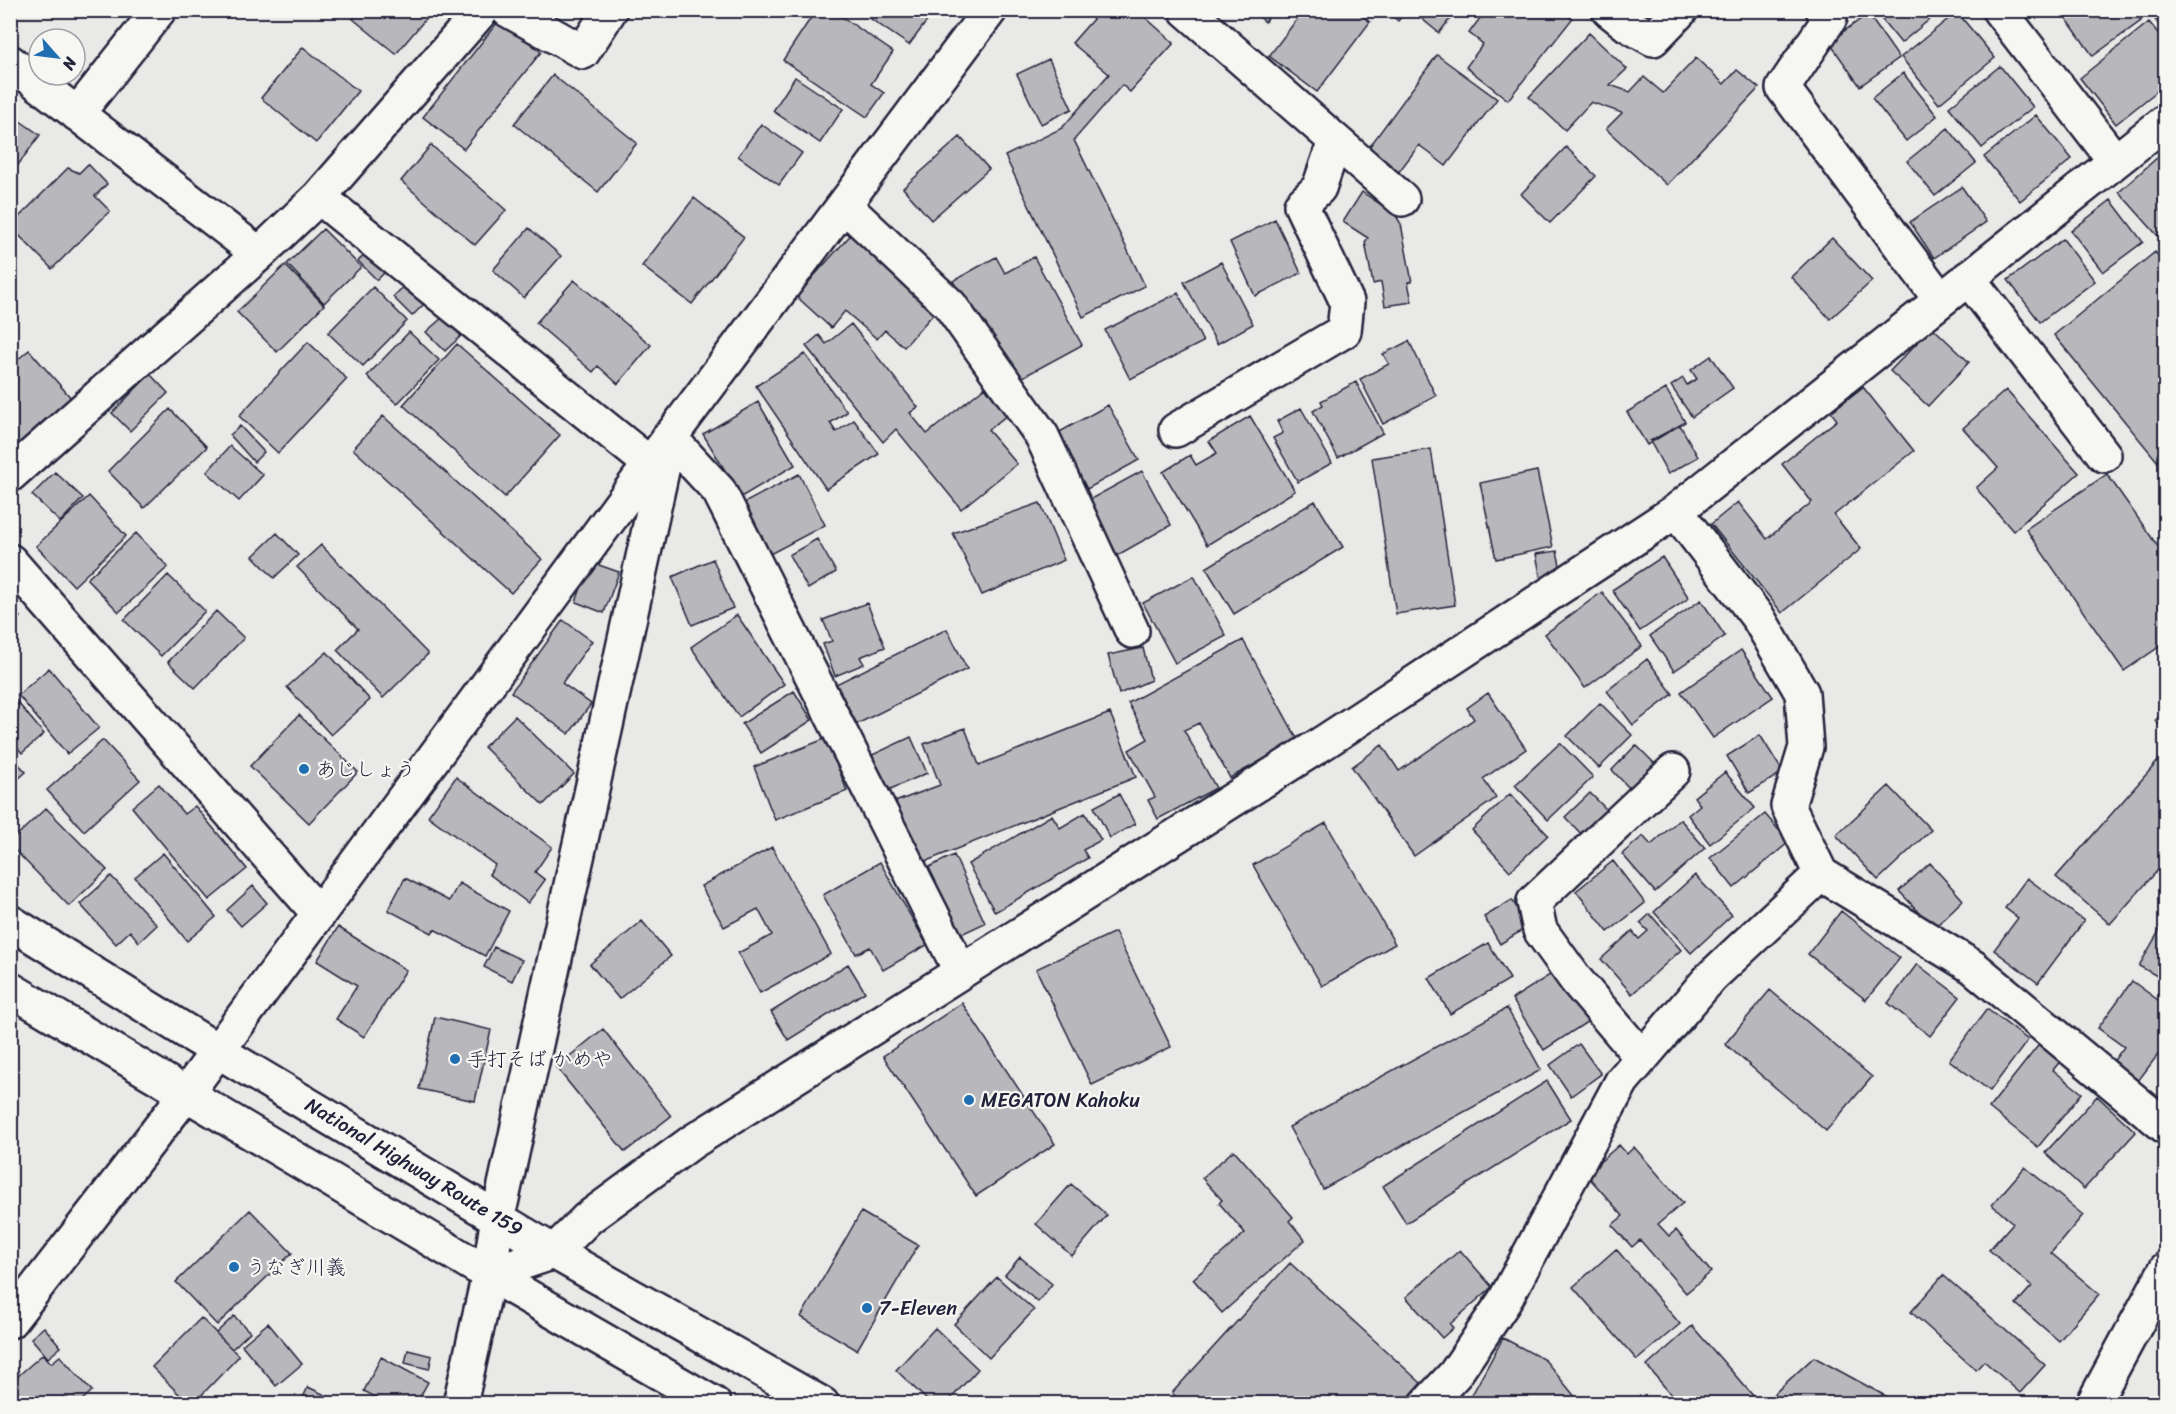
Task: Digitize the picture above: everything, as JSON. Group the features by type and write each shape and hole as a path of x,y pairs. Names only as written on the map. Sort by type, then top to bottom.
{"main road":[{"path":"77,114 159,10"},
{"path":"10,475 259,254 319,197 482,10"},
{"path":"508,10 583,52 610,10"},
{"path":"10,1322 186,1094 669,437 990,10"},
{"path":"1186,10 1402,199"},
{"path":"1609,10 1628,25 1653,39 1681,10"},
{"path":"1823,10 1830,18 1783,88 1940,299"},
{"path":"1999,10 2115,160"},
{"path":"10,62 259,254"},
{"path":"489,1274 554,1251 588,1218 692,1142 1336,735 1676,511 2166,121"},
{"path":"1176,430 1344,331 1347,302 1301,205 1319,188 1335,141"},
{"path":"319,197 650,464"},
{"path":"844,205 950,305 1042,436 1132,631"},
{"path":"1968,278 2104,455"},
{"path":"669,437 719,491 961,972"},
{"path":"460,1404 489,1274 498,1217 669,437"},
{"path":"1676,511 1758,619 1802,693 1806,747 1788,806 1821,874 1973,967 2166,1127"},
{"path":"10,561 319,914"},
{"path":"1642,1058 1576,980 1540,930 1534,902 1673,771"},
{"path":"1427,1404 1455,1374 1505,1300 1622,1081 1711,977 1821,874"},
{"name":"National Highway Route 159","path":"10,922 218,1051 554,1251 822,1404"},
{"path":"10,989 489,1274 714,1404"},
{"path":"2093,1404 2166,1269"}],"building":[{"path":"360,10 433,10 396,54 353,19"},
{"path":"816,10 832,10 893,52 871,84 884,93 867,117 783,60"},
{"path":"877,10 930,10 933,13 909,45 871,19"},
{"path":"1101,10 1137,10 1174,43 1130,92 1122,85 1074,140 1145,286 1083,317 1005,156 1062,128 1109,74 1072,43"},
{"path":"1252,10 1275,10 1265,22"},
{"path":"1304,10 1355,10 1370,22 1317,92 1269,56"},
{"path":"1386,10 1407,10 1398,21"},
{"path":"1411,10 1457,10 1439,33"},
{"path":"1486,10 1560,10 1572,19 1508,100 1466,67 1483,44 1469,33"},
{"path":"1642,10 1663,10 1656,21"},
{"path":"1874,10 1941,10 1901,43"},
{"path":"2075,10 2134,10 2141,21 2093,56 2066,18"},
{"path":"2160,10 2166,10 2166,33 2152,16"},
{"path":"1957,12 1995,58 1939,104 1901,57"},
{"path":"1868,14 1899,58 1860,86 1829,42"},
{"path":"500,19 541,52 464,149 423,117"},
{"path":"2149,22 2166,43 2166,84 2116,124 2080,78"},
{"path":"1589,33 1627,69 1610,85 1630,92 1644,77 1663,93 1696,58 1724,84 1737,70 1759,88 1667,185 1606,129 1622,113 1591,102 1565,130 1529,97"},
{"path":"303,47 358,91 316,143 261,98"},
{"path":"1437,55 1497,99 1446,166 1419,145 1398,173 1367,150"},
{"path":"1049,59 1072,109 1041,124 1017,74"},
{"path":"2000,66 2033,107 1982,148 1949,107"},
{"path":"1903,73 1937,116 1906,141 1872,98"},
{"path":"553,75 637,143 598,192 514,124"},
{"path":"795,77 843,109 820,143 773,111"},
{"path":"10,114 40,135 10,176"},
{"path":"2036,115 2072,159 2020,201 1984,157"},
{"path":"761,124 802,153 779,185 738,156"},
{"path":"1948,128 1976,163 1935,196 1907,161"},
{"path":"960,137 989,169 931,220 903,188"},
{"path":"431,145 506,210 475,245 401,181"},
{"path":"1566,147 1596,176 1550,223 1521,194"},
{"path":"2160,155 2166,161 2166,245 2119,192"},
{"path":"88,164 107,184 95,196 110,211 52,269 10,226 68,168 79,173"},
{"path":"1962,187 1986,222 1934,258 1910,222"},
{"path":"1362,192 1395,214 1401,224 1412,282 1408,282 1412,302 1385,306 1381,282 1373,284 1365,242 1368,238 1343,222"},
{"path":"694,198 744,237 692,304 642,266"},
{"path":"2111,200 2143,242 2103,272 2071,231"},
{"path":"1275,219 1301,273 1255,296 1230,242"},
{"path":"529,228 561,256 524,298 493,270"},
{"path":"323,229 361,267 324,303 287,264"},
{"path":"855,230 895,264 889,271 935,312 904,347 885,330 877,339 845,311 831,328 796,296"},
{"path":"1832,238 1872,281 1830,319 1791,277"},
{"path":"2063,239 2095,281 2040,322 2008,280"},
{"path":"372,248 390,267 377,280 358,261"},
{"path":"2155,252 2166,265 2166,472 2054,335"},
{"path":"996,257 1005,273 1034,257 1082,345 1010,384 953,281"},
{"path":"1221,262 1253,324 1217,344 1184,282"},
{"path":"285,265 324,305 277,352 237,312"},
{"path":"410,280 428,300 412,316 393,297"},
{"path":"574,280 651,345 618,384 598,366 593,372 536,323"},
{"path":"373,287 407,321 363,366 328,333"},
{"path":"1178,293 1203,342 1130,379 1105,330"},
{"path":"443,317 461,336 445,351 426,332"},
{"path":"851,324 918,407 910,413 927,434 985,387 1007,415 988,430 1017,464 961,509 896,429 883,442 806,346 819,335 826,344"},
{"path":"1932,327 1969,362 1928,406 1890,371"},
{"path":"409,332 439,360 397,404 367,376"},
{"path":"1409,341 1436,396 1383,424 1360,379 1389,364 1383,354"},
{"path":"308,342 347,379 278,453 239,416"},
{"path":"457,344 560,435 505,497 403,405"},
{"path":"29,350 72,399 14,449 10,445 10,366"},
{"path":"805,354 847,412 830,423 836,432 854,420 879,454 826,489 756,386"},
{"path":"1711,356 1733,388 1692,417 1671,386 1683,378 1687,385 1697,379 1691,370"},
{"path":"150,374 168,393 130,431 112,413"},
{"path":"1356,382 1383,433 1338,458 1313,411 1323,405 1321,401"},
{"path":"1863,387 1914,451 1834,515 1861,549 1782,613 1711,524 1738,502 1767,539 1812,502 1782,464 1837,420 1831,412"},
{"path":"1666,389 1685,422 1647,445 1627,412"},
{"path":"2006,390 2079,473 2013,531 1976,488 1998,468 1963,428"},
{"path":"758,402 795,465 741,497 703,434"},
{"path":"1108,405 1139,460 1087,489 1056,434"},
{"path":"1301,408 1332,463 1298,482 1273,438 1283,433 1277,421"},
{"path":"170,409 207,447 144,508 108,471"},
{"path":"383,416 542,559 511,593 353,449"},
{"path":"1250,416 1295,491 1207,545 1163,472 1190,455 1196,465 1217,453 1209,441"},
{"path":"1680,425 1698,457 1668,474 1650,441"},
{"path":"240,426 264,452 254,462 230,435"},
{"path":"230,446 263,475 239,501 207,472"},
{"path":"1431,449 1455,605 1396,614 1372,458"},
{"path":"1142,471 1171,525 1116,556 1087,501"},
{"path":"1537,471 1553,547 1496,559 1480,483"},
{"path":"55,472 83,498 60,522 32,495"},
{"path":"799,474 825,525 770,554 744,503"},
{"path":"2107,474 2166,558 2166,642 2124,671 2026,529"},
{"path":"89,496 126,536 74,586 36,546"},
{"path":"1315,501 1343,547 1234,614 1206,568"},
{"path":"1040,503 1064,560 982,595 953,533"},
{"path":"136,533 168,567 119,612 87,579"},
{"path":"277,533 298,555 274,578 253,556"},
{"path":"817,539 836,572 808,589 789,555"},
{"path":"321,545 428,654 383,698 337,650 358,629 297,567"},
{"path":"1557,551 1562,575 1541,579 1536,554"},
{"path":"1662,557 1689,598 1640,631 1612,590"},
{"path":"713,559 733,608 692,625 672,577"},
{"path":"590,562 619,572 604,613 576,602"},
{"path":"168,575 205,611 161,656 124,620"},
{"path":"1194,576 1226,636 1175,663 1143,603"},
{"path":"1602,592 1642,646 1585,688 1545,634"},
{"path":"1701,600 1725,636 1674,671 1650,636"},
{"path":"867,603 885,647 860,657 864,664 835,676 823,644 832,641 823,620"},
{"path":"10,606 20,617 10,625"},
{"path":"216,611 244,638 195,688 168,662"},
{"path":"737,615 784,684 739,717 691,647"},
{"path":"563,620 592,641 562,683 591,704 569,734 511,692"},
{"path":"947,629 967,669 857,724 836,684"},
{"path":"1243,640 1298,740 1230,778 1199,723 1184,730 1216,788 1158,819 1148,800 1155,797 1129,750 1148,739 1128,703"},
{"path":"1143,648 1151,680 1119,694 1108,655"},
{"path":"1741,650 1773,697 1713,738 1681,692"},
{"path":"327,652 370,700 331,735 287,687"},
{"path":"1647,659 1673,694 1633,725 1607,691"},
{"path":"49,668 99,728 67,754 18,695"},
{"path":"794,691 812,720 761,753 742,724"},
{"path":"1488,693 1526,749 1483,779 1496,798 1414,856 1352,767 1382,745 1399,771 1474,719 1467,708"},
{"path":"13,697 44,734 22,753 10,739 10,700"},
{"path":"1600,703 1632,735 1599,768 1567,736"},
{"path":"2166,708 2166,730 2155,721"},
{"path":"1110,713 1136,777 919,864 895,802 940,785 924,744 965,728 979,765"},
{"name":"あじしょう","path":"299,715 358,772 309,823 250,766"},
{"path":"515,716 574,774 543,805 484,747"},
{"path":"1760,735 1783,772 1749,793 1727,756"},
{"path":"911,737 927,773 886,791 870,756"},
{"path":"827,738 847,791 775,820 754,767"},
{"path":"103,740 140,780 84,831 47,790"},
{"path":"1560,743 1593,777 1548,820 1515,785"},
{"path":"1636,745 1657,766 1632,791 1612,770"},
{"path":"2166,752 2166,861 2110,924 2056,877"},
{"path":"10,755 26,772 10,786"},
{"path":"1725,772 1755,808 1710,844 1688,815 1700,805 1694,797"},
{"path":"456,777 552,847 535,872 545,880 528,903 489,874 495,865 428,816"},
{"path":"159,784 184,814 195,806 247,869 209,900 132,807"},
{"path":"1889,786 1931,830 1878,880 1836,835"},
{"path":"1590,793 1610,813 1585,838 1565,817"},
{"path":"1119,794 1135,824 1110,838 1094,807"},
{"path":"1510,794 1548,835 1510,871 1472,830"},
{"path":"46,808 107,870 69,906 10,845 10,842"},
{"path":"1085,813 1101,840 1083,850 1088,858 995,912 968,864 1052,815 1060,828"},
{"path":"1765,814 1789,842 1734,888 1710,858"},
{"path":"1680,819 1705,848 1655,892 1622,854 1643,836 1651,845"},
{"path":"1326,823 1395,944 1322,986 1253,865"},
{"path":"772,847 831,954 760,993 738,953 772,935 758,909 724,927 701,886"},
{"path":"163,853 216,917 187,941 135,877"},
{"path":"954,855 985,923 955,937 925,869"},
{"path":"1613,861 1645,903 1608,932 1576,891"},
{"path":"880,862 927,945 883,970 870,947 856,954 823,895"},
{"path":"1930,863 1963,900 1934,928 1899,891"},
{"path":"1695,875 1732,915 1691,953 1654,912"},
{"path":"111,876 157,925 139,942 130,931 116,944 80,904"},
{"path":"405,878 449,901 459,883 509,911 485,956 434,929 432,933 388,910"},
{"path":"2027,878 2084,921 2038,983 1994,950 2018,918 2005,908"},
{"path":"253,886 267,903 241,926 227,910"},
{"path":"1512,900 1529,926 1500,944 1484,917"},
{"path":"1841,911 1900,958 1866,1000 1808,954"},
{"path":"1650,914 1681,950 1632,994 1601,959 1632,931 1639,939 1648,931 1640,923"},
{"path":"2166,919 2166,981 2139,966"},
{"path":"642,921 671,956 619,999 590,964"},
{"path":"338,927 406,970 364,1037 336,1019 357,986 317,961"},
{"path":"1115,932 1171,1047 1092,1085 1036,969"},
{"path":"1488,943 1510,979 1450,1014 1429,978"},
{"path":"494,947 522,960 512,981 484,967"},
{"path":"848,964 865,992 788,1040 771,1012"},
{"path":"1917,964 1960,997 1930,1036 1888,1003"},
{"path":"1559,969 1590,1020 1544,1050 1512,999"},
{"path":"2132,981 2166,1006 2166,1044 2138,1081 2112,1063 2124,1047 2098,1028"},
{"path":"1770,990 1872,1077 1826,1131 1725,1044"},
{"name":"MEGATON Kahoku","path":"962,1003 1055,1144 976,1196 883,1056"},
{"path":"1507,1008 1541,1070 1323,1189 1289,1127"},
{"path":"1987,1009 2028,1040 1990,1091 1949,1060"},
{"name":"手打そば かめや","path":"435,1017 491,1030 475,1101 419,1089"},
{"path":"603,1029 671,1116 625,1152 556,1067"},
{"path":"2041,1042 2062,1059 2053,1070 2082,1093 2038,1147 1989,1108"},
{"path":"1579,1044 1601,1074 1571,1096 1550,1065"},
{"path":"1547,1081 1571,1119 1406,1223 1383,1186"},
{"path":"2097,1096 2136,1132 2084,1189 2045,1153"},
{"path":"1619,1145 1627,1154 1634,1147 1683,1203 1658,1224 1669,1236 1676,1230 1711,1272 1686,1293 1640,1240 1632,1247 1612,1225 1623,1216 1586,1174"},
{"path":"1234,1150 1293,1217 1289,1221 1305,1240 1222,1313 1193,1279 1245,1233 1219,1203 1222,1200 1202,1178"},
{"path":"2025,1167 2083,1215 2051,1253 2099,1294 2059,1341 2016,1304 2032,1286 1989,1250 2013,1223 1992,1205"},
{"path":"1071,1184 1107,1215 1072,1256 1036,1224"},
{"name":"うなぎ川義","path":"250,1210 292,1253 217,1325 176,1282"},
{"path":"861,1212 918,1245 857,1350 801,1317"},
{"path":"1616,1249 1680,1324 1637,1360 1573,1287"},
{"path":"1460,1250 1492,1287 1450,1324 1453,1328 1442,1338 1406,1297"},
{"path":"1020,1257 1052,1284 1038,1302 1005,1275"},
{"path":"1290,1263 1421,1383 1403,1404 1183,1404 1172,1393"},
{"path":"1943,1275 2045,1365 2020,1393 1984,1361 1976,1370 1911,1312"},
{"path":"997,1277 1034,1310 989,1358 954,1324"},
{"path":"234,1316 250,1332 232,1349 216,1333"},
{"path":"201,1318 239,1356 193,1404 189,1404 152,1367"},
{"path":"268,1323 302,1364 276,1386 242,1345"},
{"path":"1692,1326 1755,1398 1748,1404 1679,1404 1647,1366"},
{"path":"44,1327 61,1347 48,1358 31,1338"},
{"path":"935,1328 978,1369 946,1404 931,1404 896,1370"},
{"path":"1503,1338 1545,1360 1581,1404 1467,1404"},
{"path":"408,1350 432,1356 429,1369 405,1363"},
{"path":"43,1354 51,1363 60,1356 92,1391 78,1404 12,1404 10,1383"},
{"path":"381,1357 428,1382 416,1404 388,1404 364,1391"},
{"path":"1814,1357 1900,1404 1763,1404"},
{"path":"308,1387 344,1404 300,1404"}],"place":[{"name":"あじしょう","path":"304,769"},
{"name":"手打そば かめや","path":"455,1059"},
{"name":"MEGATON Kahoku","path":"969,1100"},
{"name":"うなぎ川義","path":"234,1267"},
{"name":"7-Eleven","path":"867,1308"}]}
